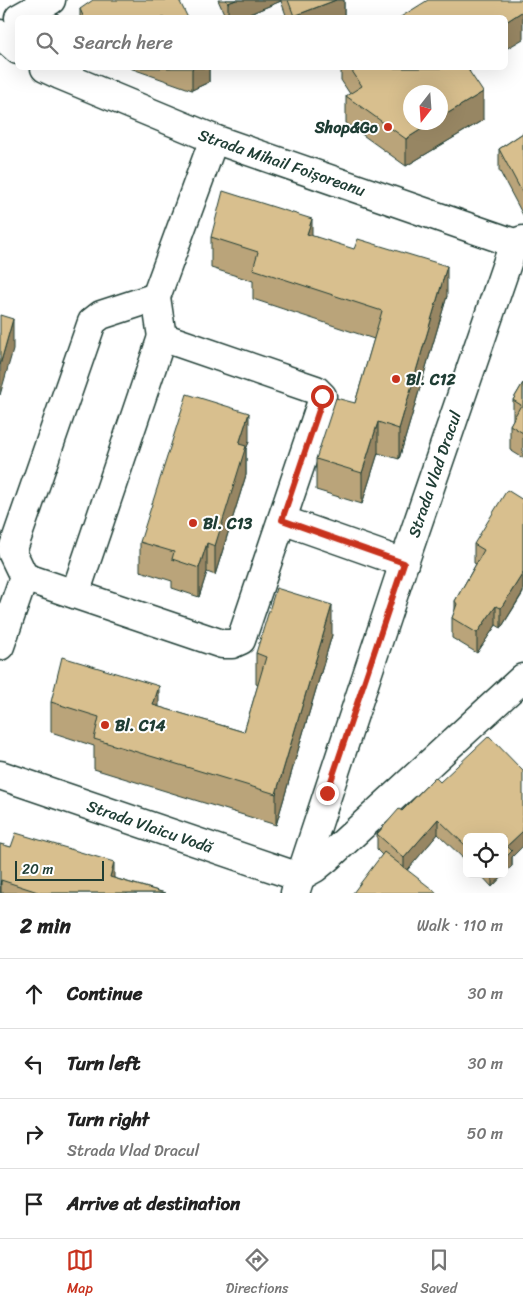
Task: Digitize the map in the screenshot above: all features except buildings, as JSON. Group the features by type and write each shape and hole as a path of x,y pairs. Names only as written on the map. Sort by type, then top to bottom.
{"street":[{"path":"24,15 52,0"},
{"path":"0,30 15,20"},
{"path":"0,34 15,47"},
{"name":"Strada Mihail Foișoreanu","path":"49,70 214,139 519,241"},
{"path":"75,594 162,336 156,297 214,139"},
{"name":"Strada Vlad Dracul","path":"297,885 404,563 519,241"},
{"path":"0,646 24,577 12,552 92,322 101,315 156,297"},
{"path":"24,577 222,644 232,644 241,640 321,404 322,396 316,390 162,336"},
{"path":"282,520 404,563"},
{"path":"297,885 523,678"},
{"name":"Strada Vlaicu Vodă","path":"0,775 297,885"}],"place":[{"name":"Shop&Go","path":"388,127"},
{"name":"Bl. C12","path":"396,379"},
{"name":"Bl. C13","path":"193,523"},
{"name":"Bl. C14","path":"105,725"}],"route":[{"path":"322,396 321,404 282,520 404,563 327,793"}]}
